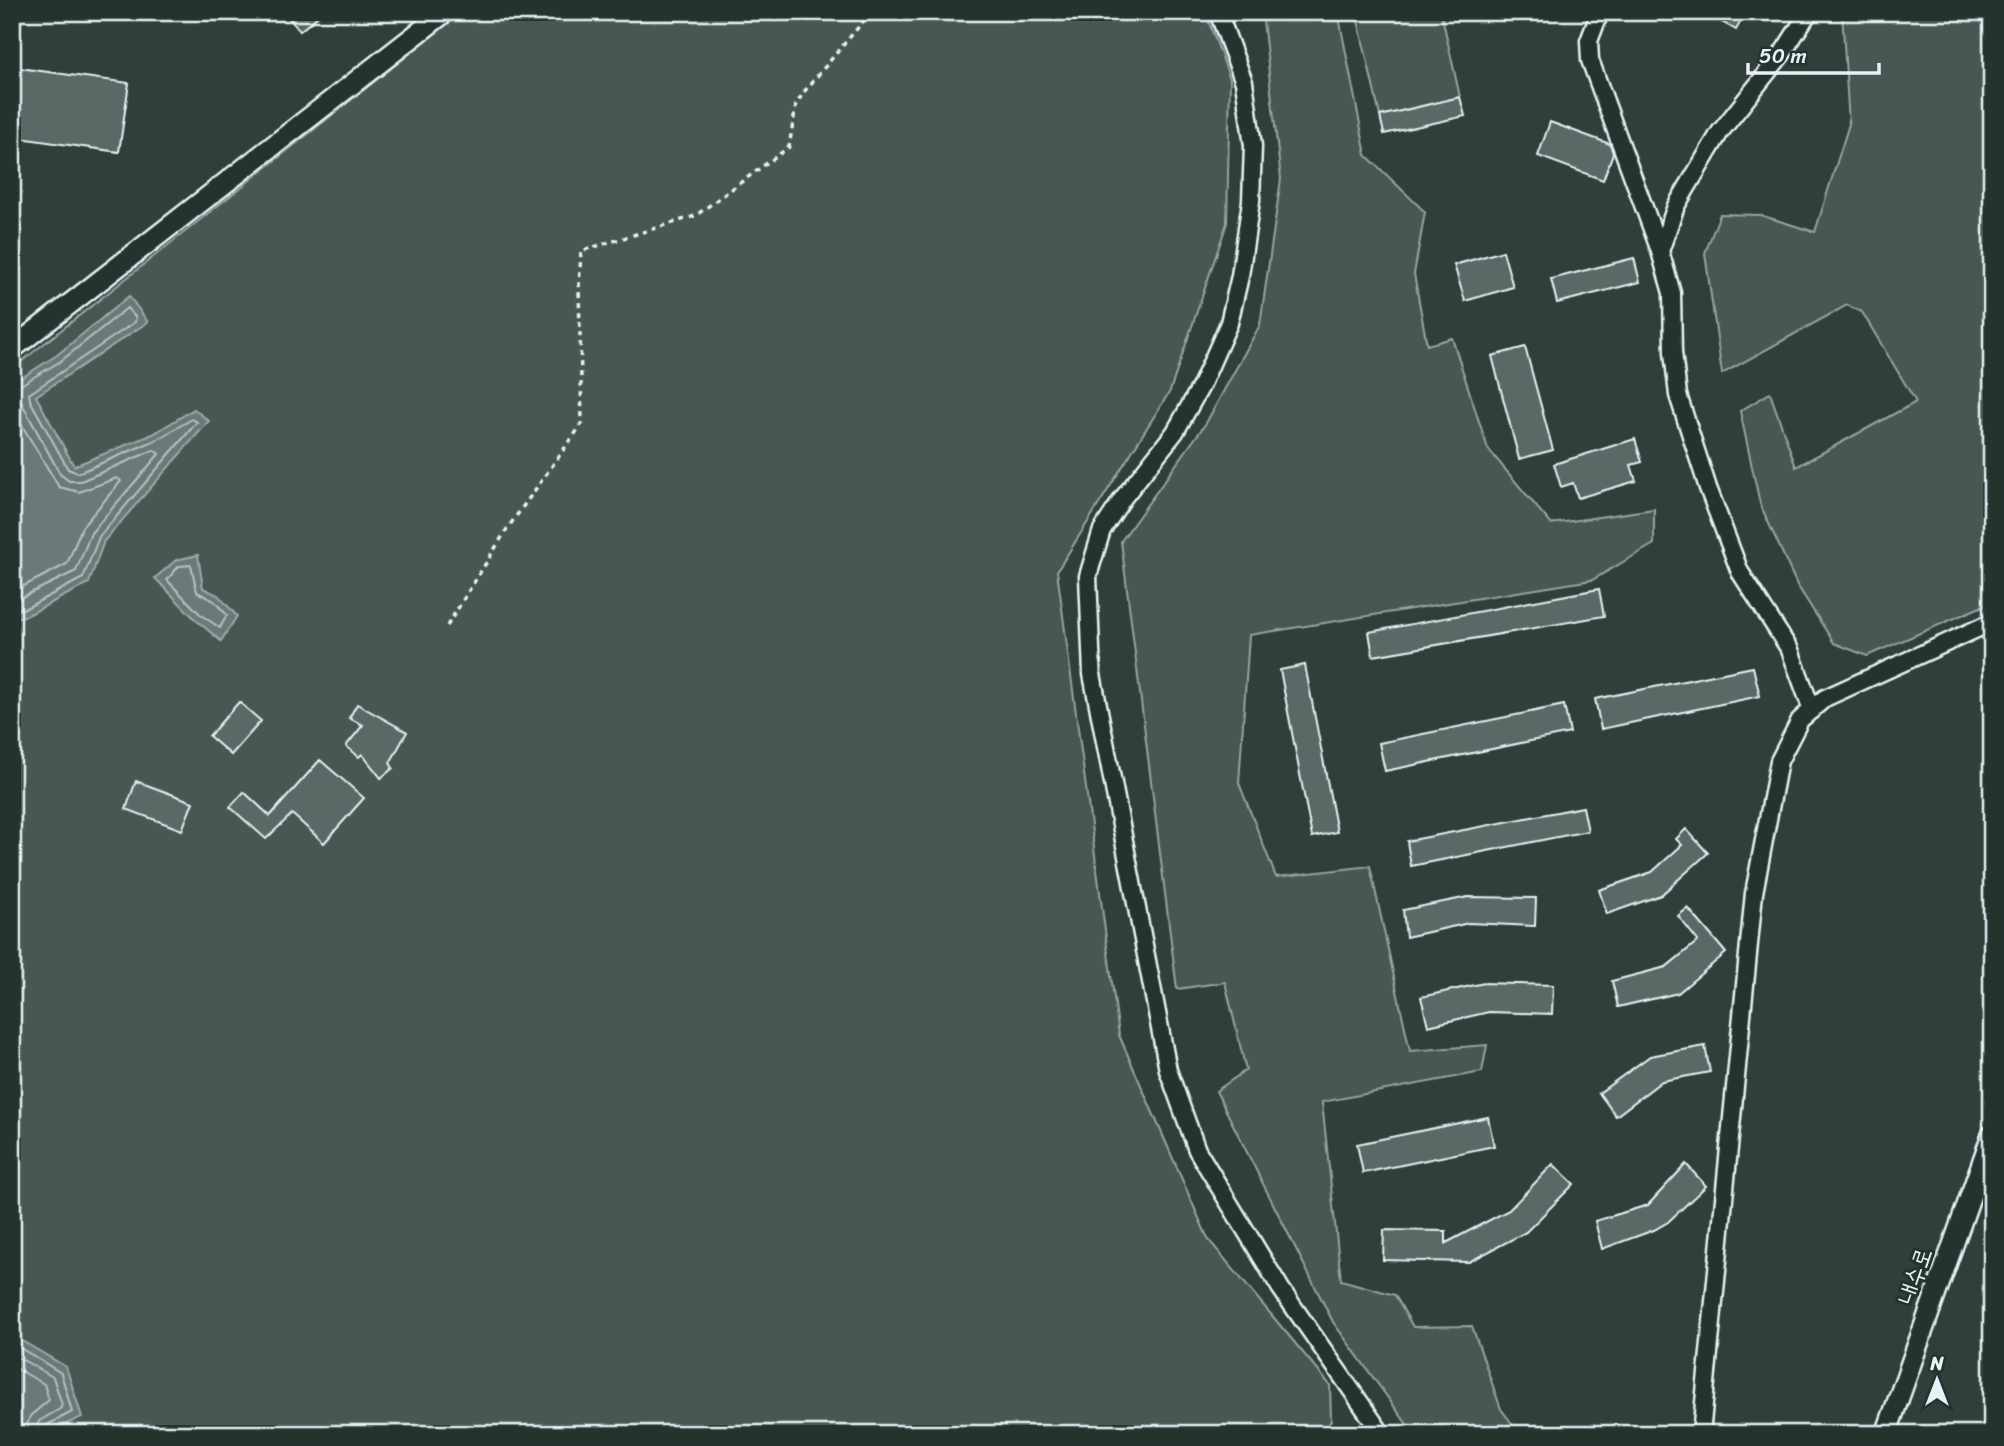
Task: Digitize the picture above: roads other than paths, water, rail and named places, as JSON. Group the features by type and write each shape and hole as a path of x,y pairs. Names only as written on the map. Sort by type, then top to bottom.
{"street":[{"path":"12,349 445,12"},
{"path":"1218,12 1244,82 1253,146 1251,201 1240,276 1229,323 1201,386 1175,432 1102,530 1088,576 1092,674 1168,1070 1197,1150 1281,1289 1382,1434"},
{"path":"1600,12 1589,41 1590,60 1660,251 1672,292 1673,352 1678,396 1740,572 1790,650 1812,710"},
{"path":"1660,251 1676,206 1720,132 1782,54 1809,12"},
{"path":"1701,1434 1754,893 1779,761 1800,720 1825,698 1992,622"},
{"name":"내수로","path":"1886,1434 1992,1135"}],"water":[{"path":"129,296 148,322 36,396 74,466 153,434 194,409 209,421 104,541 89,583 28,615 12,619 12,384 57,355"},
{"path":"198,555 203,588 218,595 237,616 221,641 155,578 176,560"},
{"path":"12,1335 66,1367 82,1417 44,1434 12,1434"}]}
